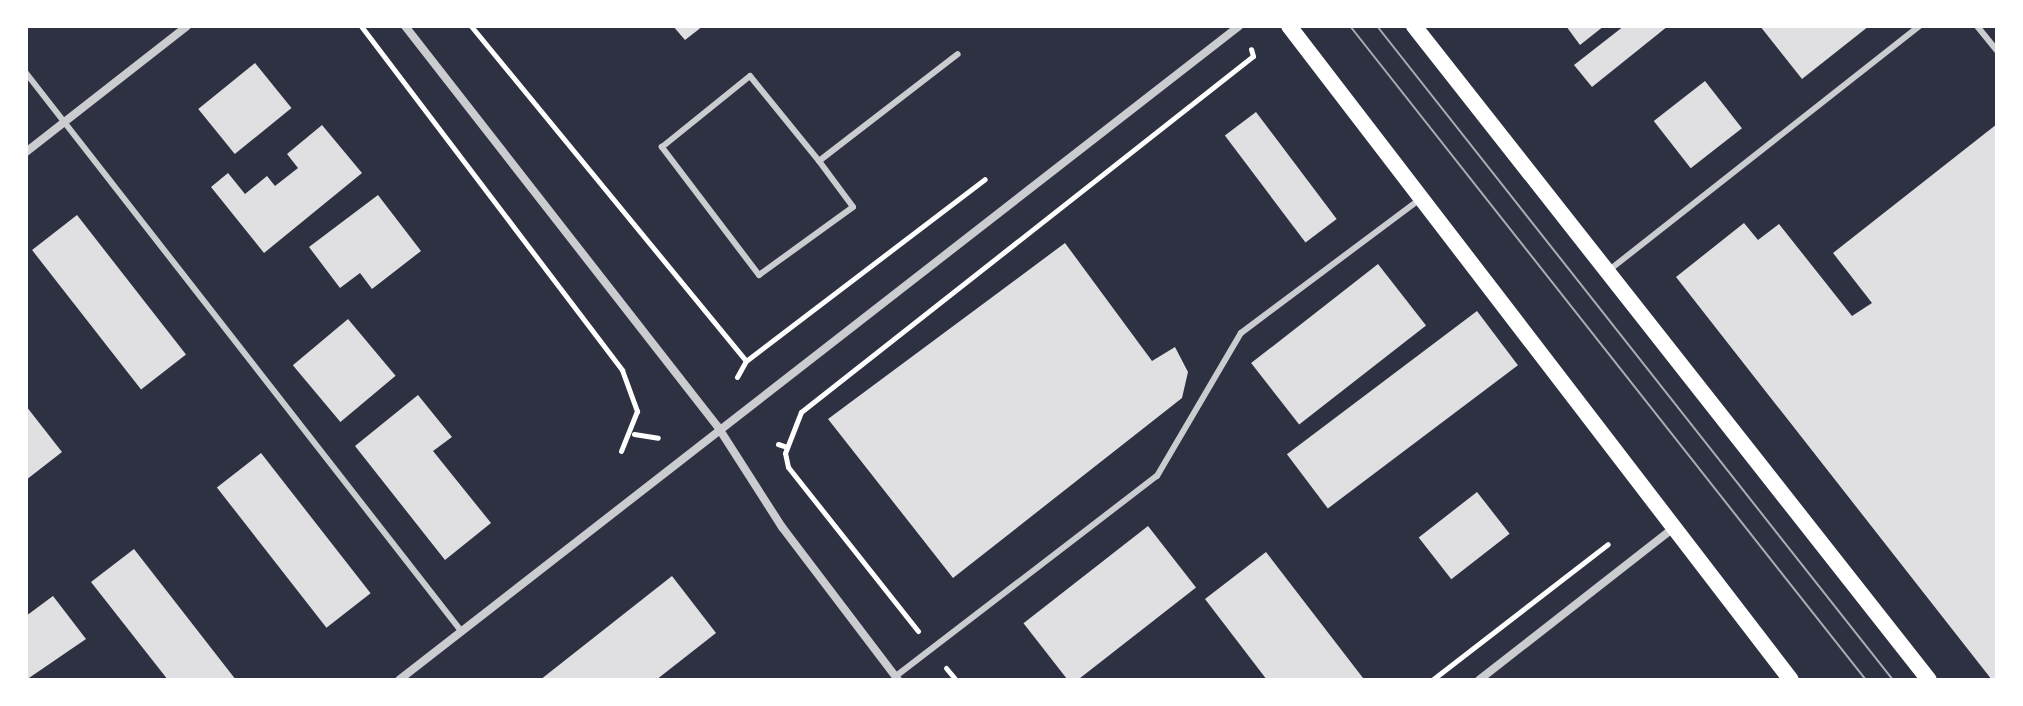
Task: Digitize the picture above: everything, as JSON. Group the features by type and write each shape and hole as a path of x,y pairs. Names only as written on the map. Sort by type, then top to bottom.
{"main road":[{"path":"1289,26 1791,680"},
{"path":"1414,26 1929,680"}],"street":[{"path":"26,152 187,26"},
{"path":"405,26 718,427 782,527 897,678"},
{"path":"399,680 718,427 1239,26"},
{"path":"1479,680 1676,527"}],"lane":[{"path":"1608,271 1919,26"},
{"path":"1977,26 1997,51"},
{"path":"819,161 958,54"},
{"path":"26,73 462,632"},
{"path":"750,76 819,161 853,207 759,275 662,147 750,76"},
{"path":"897,678 1157,476 1241,333 1423,197"}],"path":[{"path":"361,26 622,370 637,411 634,434 621,451"},
{"path":"956,680 788,467 787,447 801,412 1253,56 1251,49"},
{"path":"737,377 746,361"},
{"path":"634,434 658,438"},
{"path":"778,444 787,447"},
{"path":"1432,680 1623,535"}],"building":[{"path":"673,26 703,26 685,40"},
{"path":"1566,26 1604,26 1580,45"},
{"path":"1624,26 1668,26 1592,87 1574,65"},
{"path":"1760,26 1869,26 1802,79"},
{"path":"255,63 292,108 235,154 198,109"},
{"path":"1705,81 1742,128 1691,168 1654,121"},
{"path":"1256,112 1337,219 1305,242 1225,135"},
{"path":"1997,124 1997,680 1992,680 1676,277 1744,223 1758,240 1779,224 1852,316 1872,303 1833,253"},
{"path":"322,125 362,173 264,253 211,187 228,173 245,194 267,176 275,186 298,168 287,154"},
{"path":"378,195 421,251 372,289 360,273 340,288 309,247"},
{"path":"77,215 186,354 141,390 32,250"},
{"path":"1065,243 1152,361 1175,347 1188,372 1182,398 953,578 828,419"},
{"path":"1378,264 1426,325 1299,425 1251,363"},
{"path":"1477,311 1518,365 1328,509 1287,454"},
{"path":"348,319 396,376 340,422 293,365"},
{"path":"418,395 452,437 433,451 491,523 445,560 355,446"},
{"path":"26,406 62,452 26,480"},
{"path":"261,453 371,593 326,628 217,487"},
{"path":"1477,492 1510,534 1451,579 1419,538"},
{"path":"1148,526 1196,587 1078,680 1068,680 1023,623"},
{"path":"134,549 236,680 168,680 91,582"},
{"path":"1266,552 1363,678 1267,680 1205,599"},
{"path":"672,576 716,633 656,680 540,680"},
{"path":"53,596 86,639 26,680 26,616"}],"tram line":[{"path":"1350,26 1866,680"},
{"path":"1377,26 1893,680"}]}
